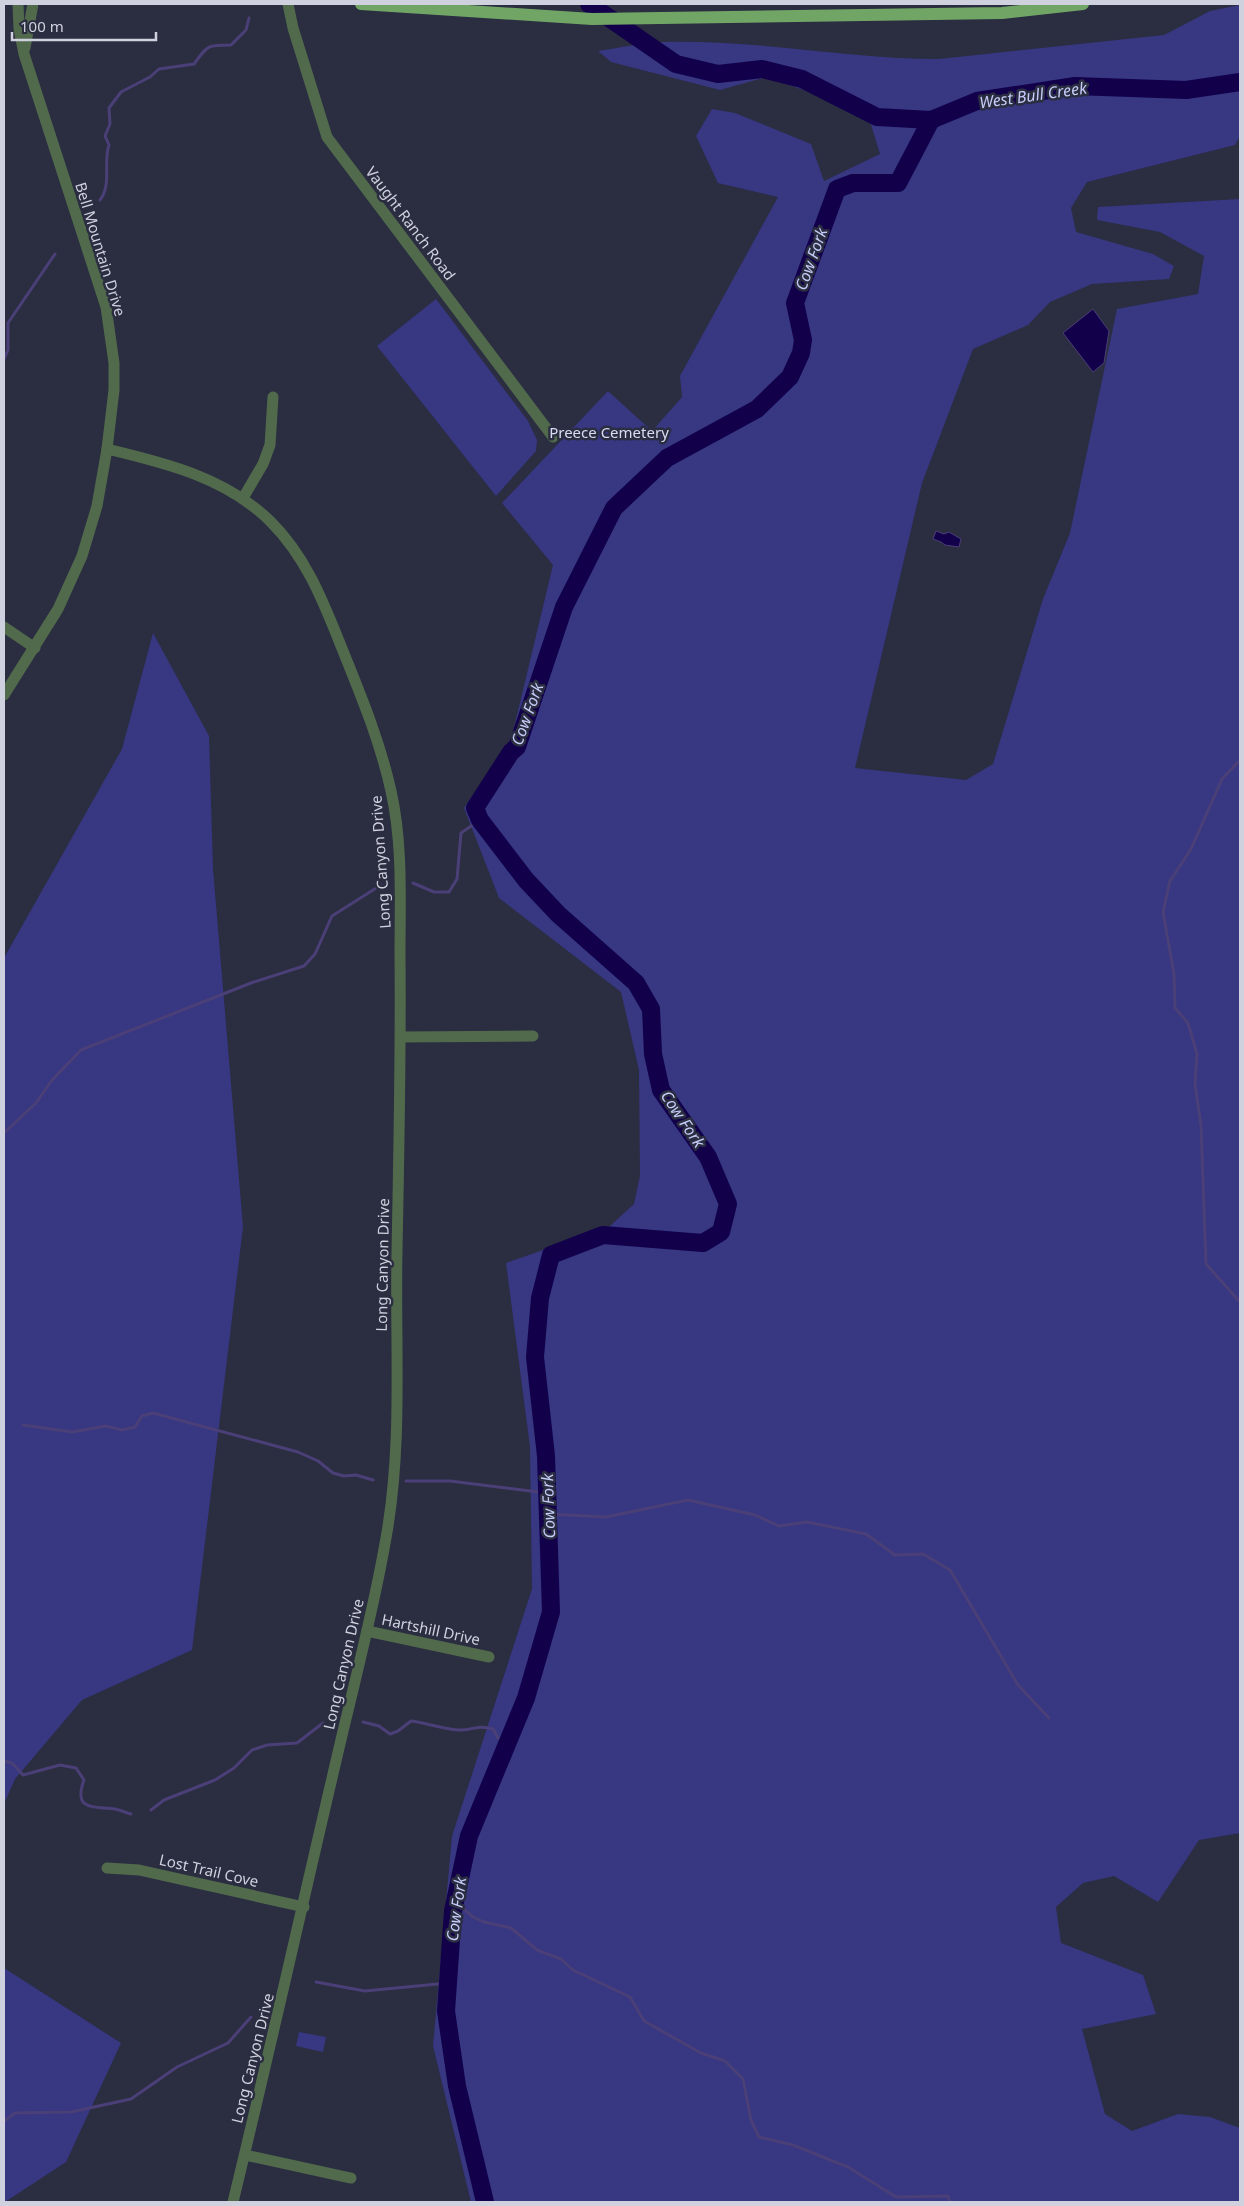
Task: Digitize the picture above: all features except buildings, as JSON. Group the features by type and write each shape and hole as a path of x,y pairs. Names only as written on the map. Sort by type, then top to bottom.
{"main road":[{"path":"360,4 592,19 642,19 1002,13 1083,4"}],"street":[{"name":"Bell Mountain Drive","path":"4,695 58,609 82,556 95,514 107,449 114,390 114,363 106,307 24,54 19,29 18,4"},
{"path":"24,54 33,4"},
{"name":"Vaught Ranch Road","path":"288,4 293,28 328,137 553,437"},
{"path":"243,498 263,464 270,445 273,397"},
{"name":"Long Canyon Drive","path":"107,449 184,471 213,482 243,498 269,520 293,546 309,572 330,616 381,752 392,795 398,848 401,1037 396,1268 396,1455 387,1535 304,1907 233,2202"},
{"path":"4,627 35,648"},
{"path":"401,1037 533,1036"},
{"name":"Hartshill Drive","path":"367,1631 489,1657"},
{"name":"Lost Trail Cove","path":"107,1868 139,1870 304,1907"},
{"path":"244,2155 351,2178"}],"green space":[{"name":"Preece Cemetery","path":"1240,5 1240,136 1235,145 1087,182 1071,208 1076,232 1153,254 1174,266 1169,279 1092,284 1050,302 1028,325 973,349 922,483 855,768 966,780 993,764 1043,599 1070,533 1117,309 1198,294 1204,256 1160,232 1097,220 1098,207 1240,199 1240,1833 1199,1840 1158,1902 1114,1876 1083,1883 1056,1907 1061,1943 1143,1975 1156,2014 1082,2029 1105,2114 1132,2131 1178,2114 1210,2117 1240,2128 1240,2202 471,2202 433,2046 452,1836 532,1589 530,1447 506,1263 609,1227 634,1204 640,1176 639,1070 621,992 499,898 464,808 511,740 553,565 502,503 608,391 652,431 682,397 680,376 778,197 718,183 696,136 712,109 735,113 811,144 824,181 880,154 869,118 851,107 767,77 720,90 611,62 598,51 638,44 697,42 732,43 870,56 939,59 1164,35 1210,11"},
{"path":"436,299 528,421 537,440 536,451 496,496 377,346"},
{"path":"153,633 209,736 213,869 243,1227 192,1650 82,1700 15,1779 4,1804 4,958 122,749"},
{"path":"4,1968 121,2043 66,2162 5,2202 4,2202"},
{"path":"299,2032 326,2037 323,2052 296,2046"}],"shaded area":[{"path":"1093,309 1109,331 1104,363 1093,372 1063,333"},
{"path":"936,531 944,534 949,532 961,539 959,547 945,545 933,539"}],"waterway":[{"name":"West Bull Creek","path":"589,4 676,64 718,74 762,69 802,79 877,117 931,120 977,101 1075,86 1186,90 1240,82"},
{"path":"100,200 104,194 107,180 107,151 109,145 105,136 110,124 109,108 121,92 150,77 159,69 194,64 209,47 231,45 246,30 249,18"},
{"name":"Cow Fork","path":"485,2202 457,2086 446,2011 453,1911 469,1836 526,1698 551,1612 546,1456 535,1357 540,1298 551,1255 603,1235 703,1243 721,1232 728,1204 708,1157 661,1090 653,1054 651,1009 636,983 558,914 526,880 480,820 475,808 511,752 517,747 564,607 614,508 667,458 757,409 790,377 801,353 803,340 795,303 837,189 853,183 898,183 931,120"},
{"path":"4,359 8,350 8,323 55,254"},
{"path":"1240,760 1222,779 1191,849 1170,881 1163,912 1174,974 1175,1008 1188,1023 1197,1054 1195,1084 1201,1125 1206,1264 1240,1302"},
{"path":"413,883 434,892 449,892 457,879 461,833 480,820"},
{"path":"4,1133 36,1103 52,1080 81,1050 251,983 304,966 315,954 332,916 381,885"},
{"path":"23,1425 72,1432 106,1426 122,1430 135,1427 142,1416 153,1413 298,1452 318,1461 333,1473 344,1476 356,1475 373,1480"},
{"path":"406,1481 450,1481 547,1493"},
{"path":"548,1514 606,1517 688,1500 755,1515 779,1526 807,1522 866,1534 895,1555 923,1554 950,1570 1018,1685 1049,1718"},
{"path":"363,1722 379,1726 390,1734 398,1731 411,1721 458,1730 478,1727 487,1728 493,1729 498,1738 507,1742"},
{"path":"151,1810 164,1800 215,1780 234,1768 252,1750 267,1745 297,1743 323,1723"},
{"path":"4,1761 12,1763 23,1775 60,1765 76,1768 84,1780 81,1790 81,1798 84,1802 94,1807 115,1809 131,1814"},
{"path":"455,1901 473,1917 484,1922 511,1928 537,1950 561,1959 573,1970 630,1997 644,2021 701,2053 725,2061 743,2079 751,2120 759,2137 793,2145 848,2167 896,2197 948,2196 950,2202"},
{"path":"316,1982 365,1991 448,1983"},
{"path":"4,2121 15,2113 71,2112 131,2099 177,2067 228,2043 251,2017"}]}
